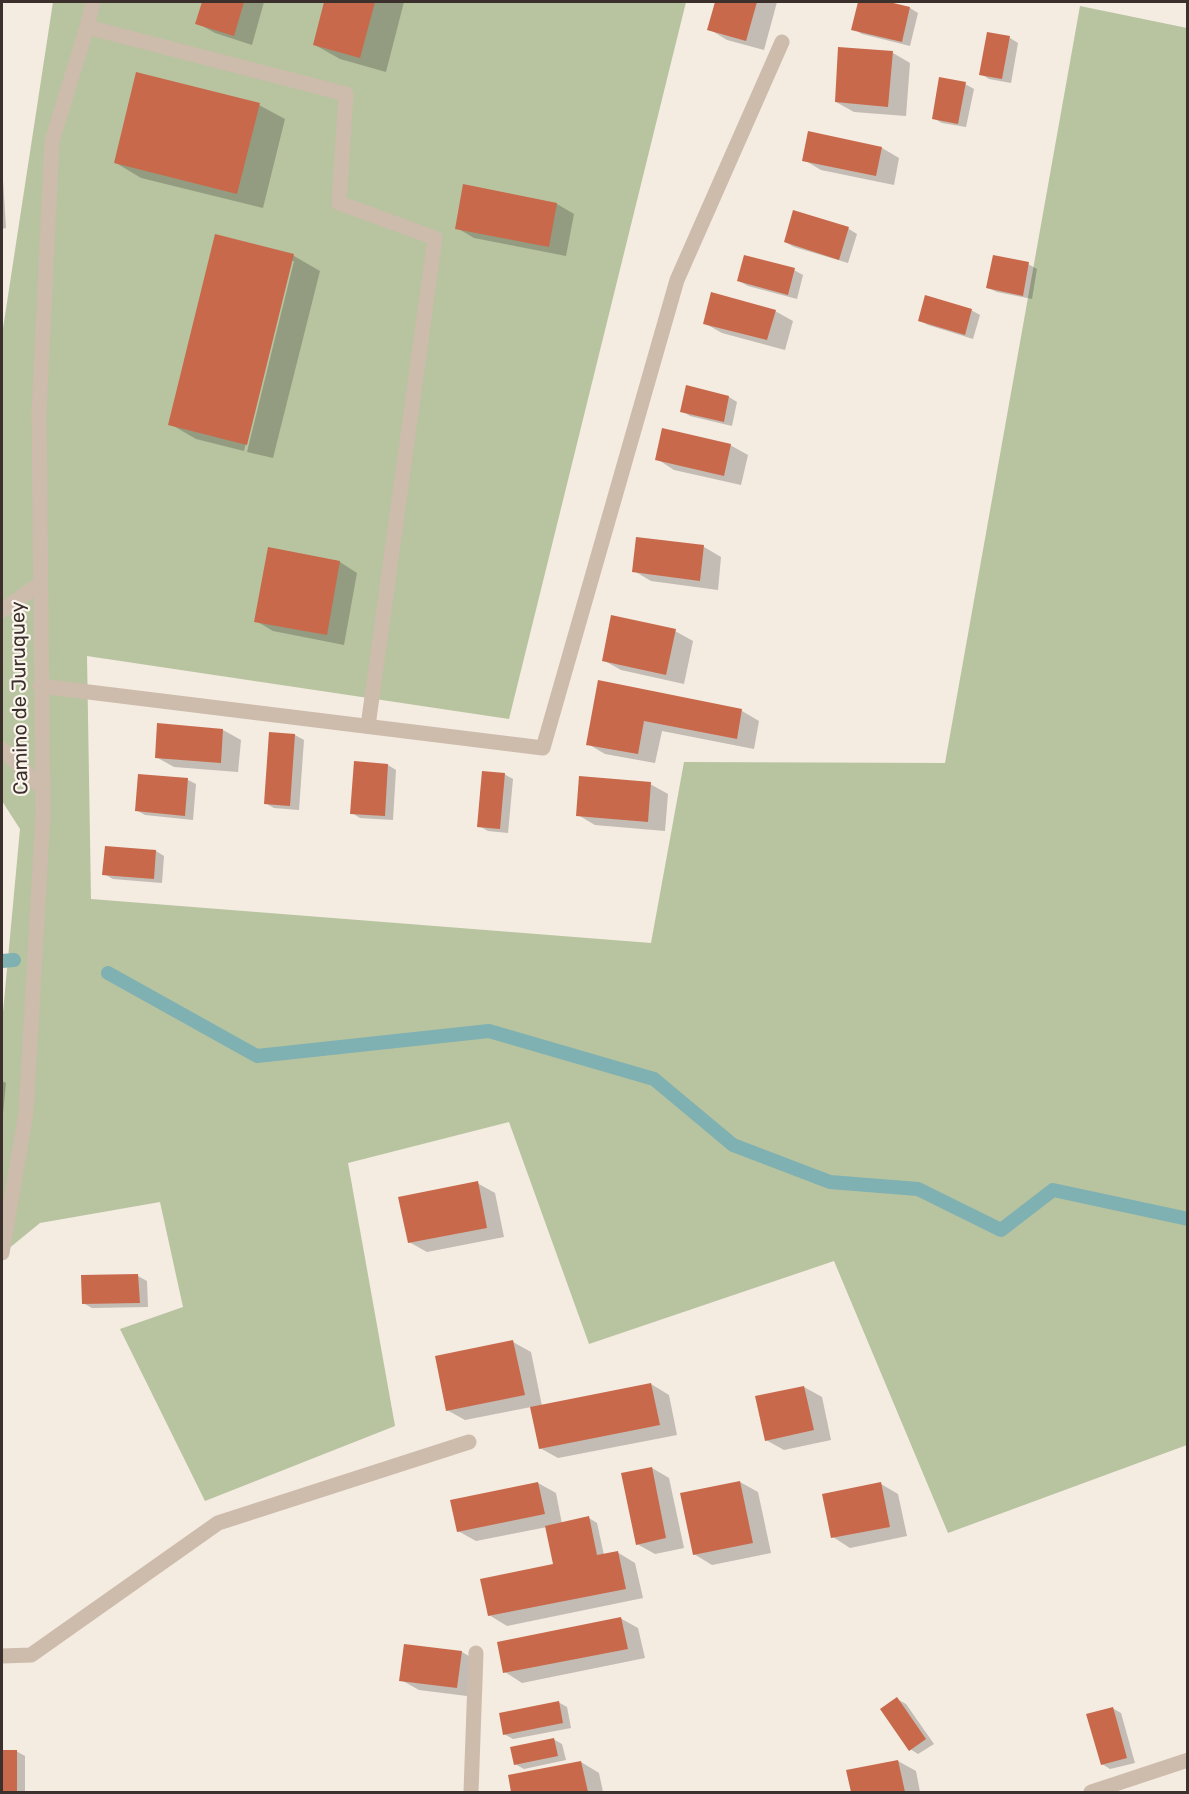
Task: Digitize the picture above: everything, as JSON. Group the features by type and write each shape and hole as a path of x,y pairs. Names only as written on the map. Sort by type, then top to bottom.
{"street":[{"name":"Camino de Juruquey","path":"2,1253 7,1194 26,1113 43,815 39,413 52,141 93,2"},
{"path":"87,27 346,94 339,203 435,238 368,726"},
{"path":"40,686 543,748 677,280 782,42"},
{"path":"2,611 39,584"},
{"path":"2,749 42,788"},
{"path":"2,1656 32,1655 218,1523 469,1442"},
{"path":"471,1792 476,1653"},
{"path":"1091,1792 1188,1760"}],"green space":[{"path":"53,2 686,2 509,719 87,656 91,899 651,943 684,762 945,763 1080,6 1187,28 1187,1445 948,1533 834,1261 589,1344 509,1122 348,1163 395,1426 205,1501 120,1329 183,1307 160,1202 40,1223 2,1254 2,1023 20,829 2,801 2,335"}],"building":[{"path":"202,2 244,2 234,36 195,24"},
{"path":"324,2 375,2 360,58 313,45"},
{"path":"715,2 757,2 746,41 707,30"},
{"path":"858,2 889,2 910,7 902,42 851,30"},
{"path":"987,32 1010,36 1002,79 979,75"},
{"path":"838,47 893,51 888,107 835,102"},
{"path":"136,72 260,103 237,194 114,163"},
{"path":"939,77 966,82 958,124 932,119"},
{"path":"808,131 882,147 876,176 802,161"},
{"path":"463,184 557,203 549,247 455,229"},
{"path":"793,210 849,227 839,260 784,242"},
{"path":"215,234 294,254 247,445 168,425"},
{"path":"744,255 795,268 788,295 737,281"},
{"path":"993,255 1029,262 1023,296 986,288"},
{"path":"711,292 776,310 767,340 703,324"},
{"path":"925,295 972,309 965,335 918,321"},
{"path":"686,385 729,396 724,422 680,412"},
{"path":"662,428 731,444 724,476 655,460"},
{"path":"636,537 704,545 700,581 632,572"},
{"path":"268,547 340,561 327,635 254,622"},
{"path":"611,615 676,629 666,675 602,661"},
{"path":"598,680 742,709 737,739 644,721 638,754 586,745"},
{"path":"157,723 223,729 221,763 155,758"},
{"path":"269,732 295,734 290,806 264,804"},
{"path":"354,761 388,764 385,816 350,814"},
{"path":"482,771 505,773 500,829 477,827"},
{"path":"138,774 188,778 185,816 135,811"},
{"path":"579,776 651,782 648,822 576,816"},
{"path":"105,846 156,850 154,879 102,875"},
{"path":"478,1181 487,1228 408,1243 398,1197"},
{"path":"138,1274 140,1303 82,1304 81,1275"},
{"path":"513,1340 525,1395 446,1411 435,1356"},
{"path":"651,1383 660,1425 539,1449 530,1407"},
{"path":"804,1386 814,1430 765,1441 755,1396"},
{"path":"652,1467 666,1538 636,1545 621,1473"},
{"path":"740,1481 753,1543 693,1555 680,1493"},
{"path":"538,1482 545,1514 457,1532 450,1500"},
{"path":"881,1482 890,1527 831,1538 822,1494"},
{"path":"589,1516 597,1555 618,1551 626,1589 488,1616 480,1579 553,1564 545,1526"},
{"path":"621,1617 628,1649 503,1673 497,1642"},
{"path":"404,1644 462,1651 457,1688 399,1681"},
{"path":"897,1697 926,1739 909,1751 880,1709"},
{"path":"559,1701 563,1723 503,1735 499,1713"},
{"path":"1113,1707 1127,1758 1101,1765 1086,1714"},
{"path":"554,1738 558,1756 514,1765 510,1747"},
{"path":"2,1750 17,1750 17,1792 2,1792"},
{"path":"898,1760 905,1792 851,1792 846,1770"},
{"path":"581,1761 588,1792 511,1792 508,1775"}],"waterway":[{"path":"2,961 14,960"},
{"path":"108,973 257,1056 489,1031 654,1079 733,1145 830,1182 918,1189 1001,1230 1053,1190 1188,1219"}]}
